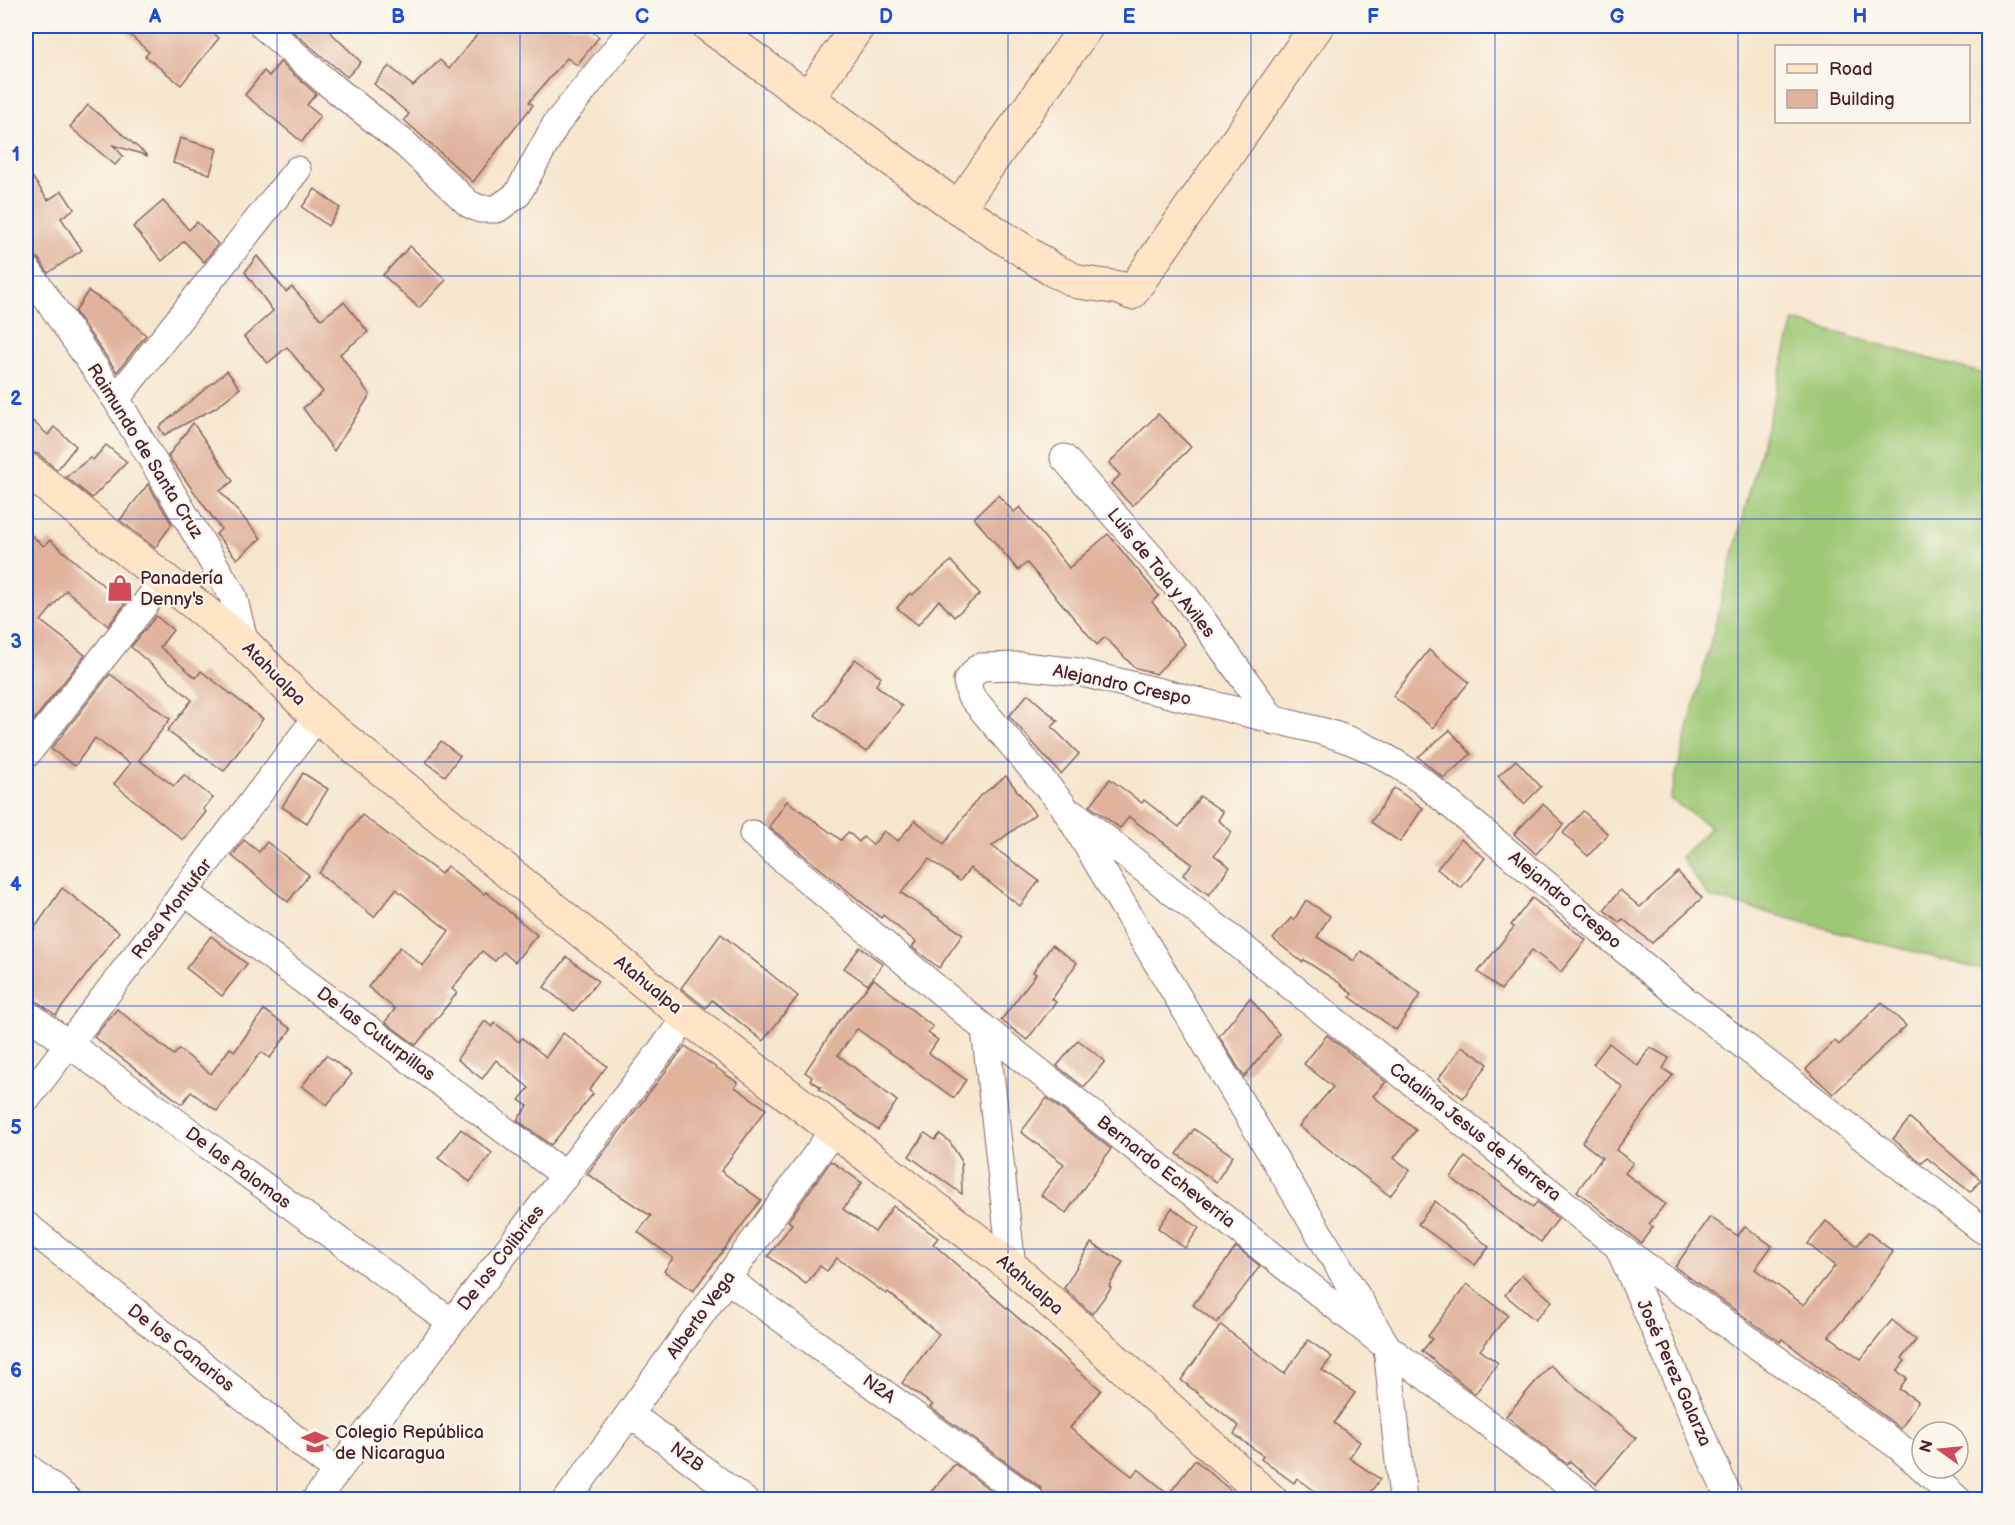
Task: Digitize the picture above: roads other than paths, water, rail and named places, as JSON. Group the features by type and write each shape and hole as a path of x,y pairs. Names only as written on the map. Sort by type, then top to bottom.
{"street":[{"path":"263,26 324,80 405,144 469,204 480,209 497,209 517,195 556,124 634,28"},
{"path":"709,26 958,208 1064,276 1078,282 1120,288 1131,293 1317,26"},
{"path":"808,98 858,26"},
{"path":"958,208 1088,26"},
{"path":"116,399 297,170"},
{"name":"Raimundo de Santa Cruz","path":"26,268 116,399 233,596 244,644"},
{"name":"Luis de Tola y Aviles","path":"1064,458 1185,597 1274,721"},
{"name":"Atahualpa","path":"26,469 244,644 317,717 687,1017 1012,1267 1271,1500"},
{"path":"26,755 164,580"},
{"name":"Alejandro Crespo","path":"1403,1500 1387,1347 1063,805 970,694 967,681 979,667 1023,666 1078,672 1358,741 1421,780 1686,1001 1983,1230"},
{"name":"Rosa Montufar","path":"26,1100 317,717"},
{"name":"Catalina Jesus de Herrera","path":"1063,805 1619,1247 1910,1457"},
{"name":"Bernardo Echeverria","path":"753,834 985,1029 1387,1347 1589,1500"},
{"name":"De las Cuturpillas","path":"186,892 566,1176"},
{"name":"De las Palomas","path":"26,1013 451,1322"},
{"name":"De los Colibries","path":"315,1500 687,1017"},
{"path":"985,1029 1012,1267"},
{"name":"Alberto Vega","path":"567,1500 834,1130"},
{"name":"De los Canarios","path":"26,1225 336,1471"},
{"name":"José Perez Galarza","path":"1619,1247 1730,1500"},
{"name":"N2A","path":"728,1279 1031,1500"},
{"name":"N2B","path":"630,1414 744,1500"},
{"path":"26,1466 68,1500"},
{"name":"Catalina Jesus de Herrera","path":"1936,1480 1958,1500"}],"place":[{"name":"Panadería Denny's","path":"120,588"},
{"name":"Colegio República de Nicaragua","path":"315,1442"}]}
